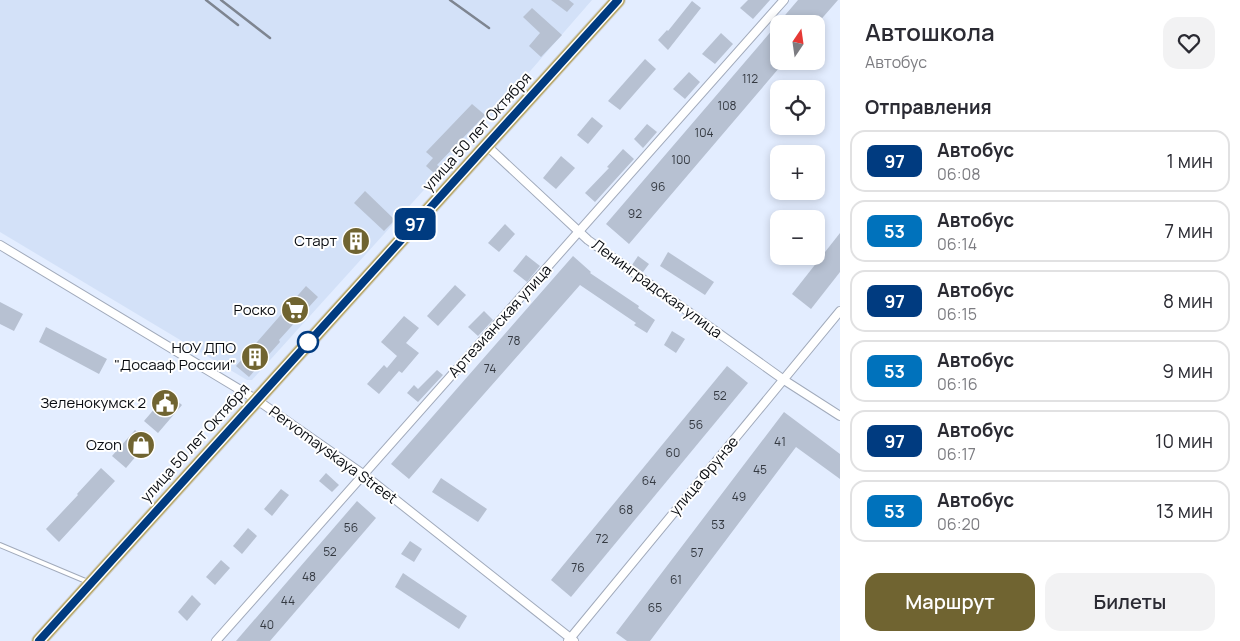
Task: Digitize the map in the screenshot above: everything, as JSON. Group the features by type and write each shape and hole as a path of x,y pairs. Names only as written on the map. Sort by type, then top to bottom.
{"highway":[{"name":"улица 50 лет Октября","path":"39,641 618,0"}],"street":[{"name":"Артезианская улица","path":"216,641 784,0"},
{"name":"Ленинградская улица","path":"486,145 579,232 784,380 840,416"},
{"name":"Pervomayskaya Street","path":"0,245 256,400 363,474 571,640"},
{"name":"улица Фрунзе","path":"571,640 840,311"}],"lane":[{"path":"0,545 91,583"}],"shaded area":[{"path":"0,0 592,0 498,108 252,380 247,380 0,232"}],"building":[{"path":"551,0 569,0 574,4 567,12"},
{"path":"748,0 770,0 753,19 740,8"},
{"path":"798,0 838,0 825,15 785,15"},
{"path":"692,1 701,8 668,50 658,40 668,31"},
{"path":"532,8 562,35 541,57 529,46 540,33 523,17"},
{"path":"721,33 733,44 715,64 702,54"},
{"path":"770,33 770,70 777,70 629,244 606,224"},
{"path":"645,59 656,69 620,110 608,101"},
{"path":"689,72 700,82 685,99 673,89"},
{"path":"472,104 485,115 437,165 440,167 435,174 426,166 433,158 426,152"},
{"path":"592,117 603,126 588,144 577,135"},
{"path":"647,124 657,132 643,148 634,139"},
{"path":"623,149 634,159 595,202 585,193 609,168 607,167"},
{"path":"561,156 575,168 556,189 543,178"},
{"path":"365,191 395,220 384,231 354,203"},
{"path":"505,224 515,234 499,252 488,243"},
{"name":"Старт","path":"358,228 369,238 354,255 343,245"},
{"path":"840,233 840,272 811,309 792,294 815,265 825,265 825,252"},
{"path":"668,252 714,282 705,295 660,266"},
{"path":"526,255 540,266 527,282 513,271"},
{"path":"573,256 590,273 639,306 638,308 655,320 647,333 634,325 636,323 580,285 409,479 391,464"},
{"path":"638,256 649,264 643,272 632,265"},
{"path":"455,285 466,295 438,326 427,316"},
{"path":"306,286 318,297 249,377 236,366"},
{"path":"0,302 23,314 14,331 0,324"},
{"path":"484,311 493,320 478,336 468,327"},
{"path":"404,316 419,328 406,343 419,353 402,373 399,371 379,394 367,384 384,365 387,368 397,356 381,342"},
{"path":"46,327 107,359 99,374 39,342"},
{"path":"672,331 685,339 676,353 664,345"},
{"path":"727,366 748,383 571,597 551,580"},
{"path":"437,370 443,375 418,402 407,393 414,385 418,389"},
{"path":"168,393 182,405 158,433 144,421"},
{"path":"784,412 840,454 840,479 796,447 650,641 627,641 616,633"},
{"path":"135,430 148,442 126,468 112,456"},
{"path":"101,468 115,481 59,542 46,529"},
{"path":"326,473 339,485 332,492 319,481"},
{"path":"441,478 487,509 478,522 432,492"},
{"path":"281,489 289,495 272,516 264,509"},
{"path":"357,501 376,518 270,641 236,641"},
{"path":"248,528 257,536 242,554 233,546"},
{"path":"410,541 422,549 414,562 401,554"},
{"path":"221,560 230,568 215,585 206,577"},
{"path":"403,573 467,616 459,629 395,587"},
{"path":"192,595 201,604 187,621 178,612"}],"railway":[{"path":"206,0 238,25"},
{"path":"221,0 270,38"},
{"path":"450,0 489,28"}],"bus line":[{"name":"97","path":"39,641 618,0"}],"place":[{"name":"Старт","path":"356,241"},
{"name":"Роско","path":"295,310"},
{"name":"НОУ ДПО \"Досааф России\"","path":"255,357"},
{"name":"Зеленокумск 2","path":"165,403"},
{"name":"Ozon","path":"141,445"}]}
